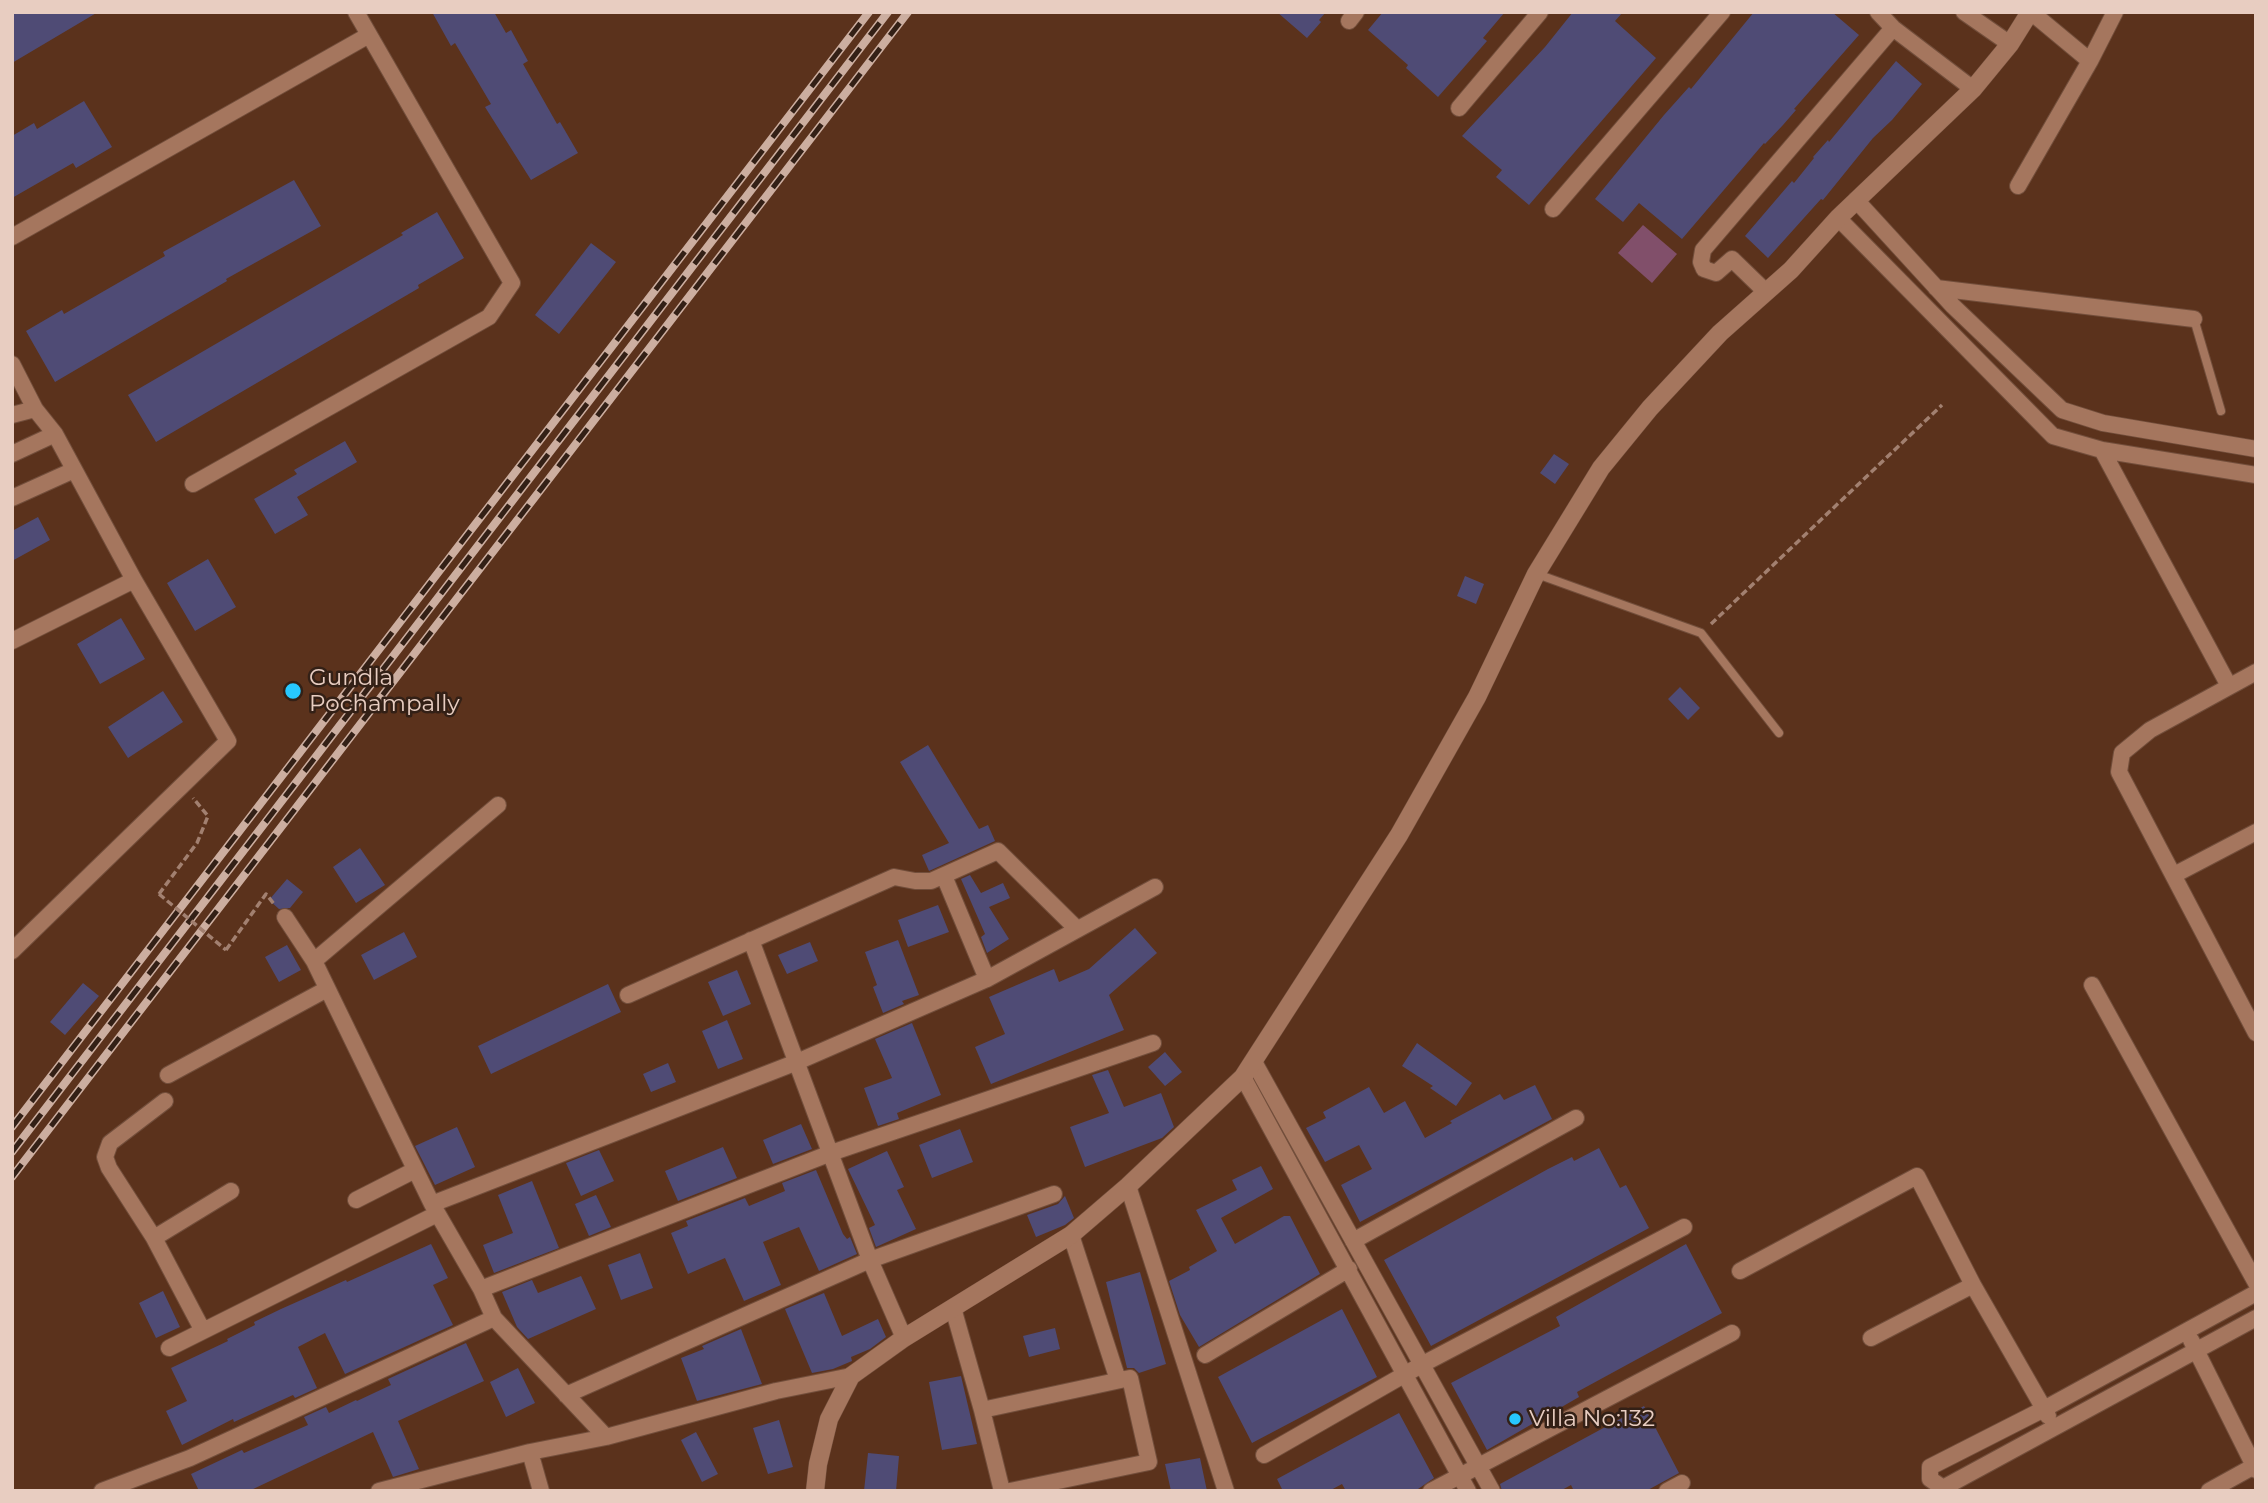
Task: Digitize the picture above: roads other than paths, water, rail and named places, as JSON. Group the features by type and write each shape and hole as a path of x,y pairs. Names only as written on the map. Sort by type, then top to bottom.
{"main road":[{"path":"815,1491 818,1464 830,1419 851,1376 904,1338 1070,1235 1128,1185 1243,1077 1399,835 1477,697 1536,574 1601,468 1642,418 1720,333 1791,270 1856,200 1973,89 2010,44 2031,12"}],"street":[{"path":"193,484 489,317 512,283 356,12"},
{"path":"1459,108 1540,12"},
{"path":"1553,209 1722,12"},
{"path":"1878,12 1893,28 1973,89"},
{"path":"2031,12 2090,61"},
{"path":"2018,186 2115,12"},
{"path":"1974,15 2010,44"},
{"path":"1766,292 1732,259 1718,272 1704,269 1701,262 1703,250 1893,28"},
{"path":"12,237 369,35"},
{"path":"1856,200 1936,288 2062,410 2103,423 2256,449"},
{"path":"1838,218 2053,436 2102,450 2256,475"},
{"path":"1936,288 2194,319"},
{"path":"12,364 35,409 55,434 134,580 228,741 12,951"},
{"path":"12,415 35,409"},
{"path":"12,454 55,434"},
{"path":"2102,450 2229,686"},
{"path":"12,498 74,470"},
{"path":"12,641 134,580"},
{"path":"2256,672 2150,730 2122,753 2119,772 2256,1034"},
{"path":"314,961 498,805"},
{"path":"2174,875 2256,832"},
{"path":"628,995 894,877 931,881 998,851 1077,929"},
{"path":"944,876 987,979"},
{"path":"169,1348 434,1209 797,1062 987,979 1155,887"},
{"path":"285,917 314,961 434,1209 481,1289 494,1318 606,1437"},
{"path":"751,940 870,1260 904,1338"},
{"path":"2092,985 2256,1283"},
{"path":"168,1075 327,989"},
{"path":"481,1289 831,1153 1153,1043"},
{"path":"1254,1062 1492,1491"},
{"path":"1243,1077 1468,1491"},
{"path":"164,1101 110,1143 106,1149 109,1168 155,1238 203,1331"},
{"path":"1353,1241 1576,1118"},
{"path":"356,1200 415,1170"},
{"path":"1740,1271 1917,1176 1973,1285 2053,1428"},
{"path":"1128,1185 1226,1491"},
{"path":"155,1238 231,1191"},
{"path":"566,1395 870,1260 1054,1194"},
{"path":"1264,1455 1423,1364 1684,1227"},
{"path":"1070,1235 1118,1380"},
{"path":"1205,1355 1349,1269"},
{"path":"1871,1339 1973,1285"},
{"path":"2256,1293 2044,1409 1930,1467 1930,1479 1943,1488 2256,1318"},
{"path":"953,1308 1002,1491"},
{"path":"102,1491 190,1458 494,1318"},
{"path":"2186,1330 2255,1467 2209,1491"},
{"path":"1431,1491 1731,1334"},
{"path":"379,1491 530,1452 606,1437 776,1391 851,1376"},
{"path":"982,1410 1130,1378 1149,1462 1010,1491"},
{"path":"530,1452 541,1491"}],"lane":[{"path":"2194,319 2221,411"},
{"path":"1536,574 1702,633 1779,733"}],"railway":[{"path":"12,1127 869,12"},
{"path":"12,1152 888,12"},
{"path":"12,1177 908,12"}],"place":[{"name":"Gundla Pochampally","path":"293,691"},
{"name":"Villa No:132","path":"1515,1419"}]}
